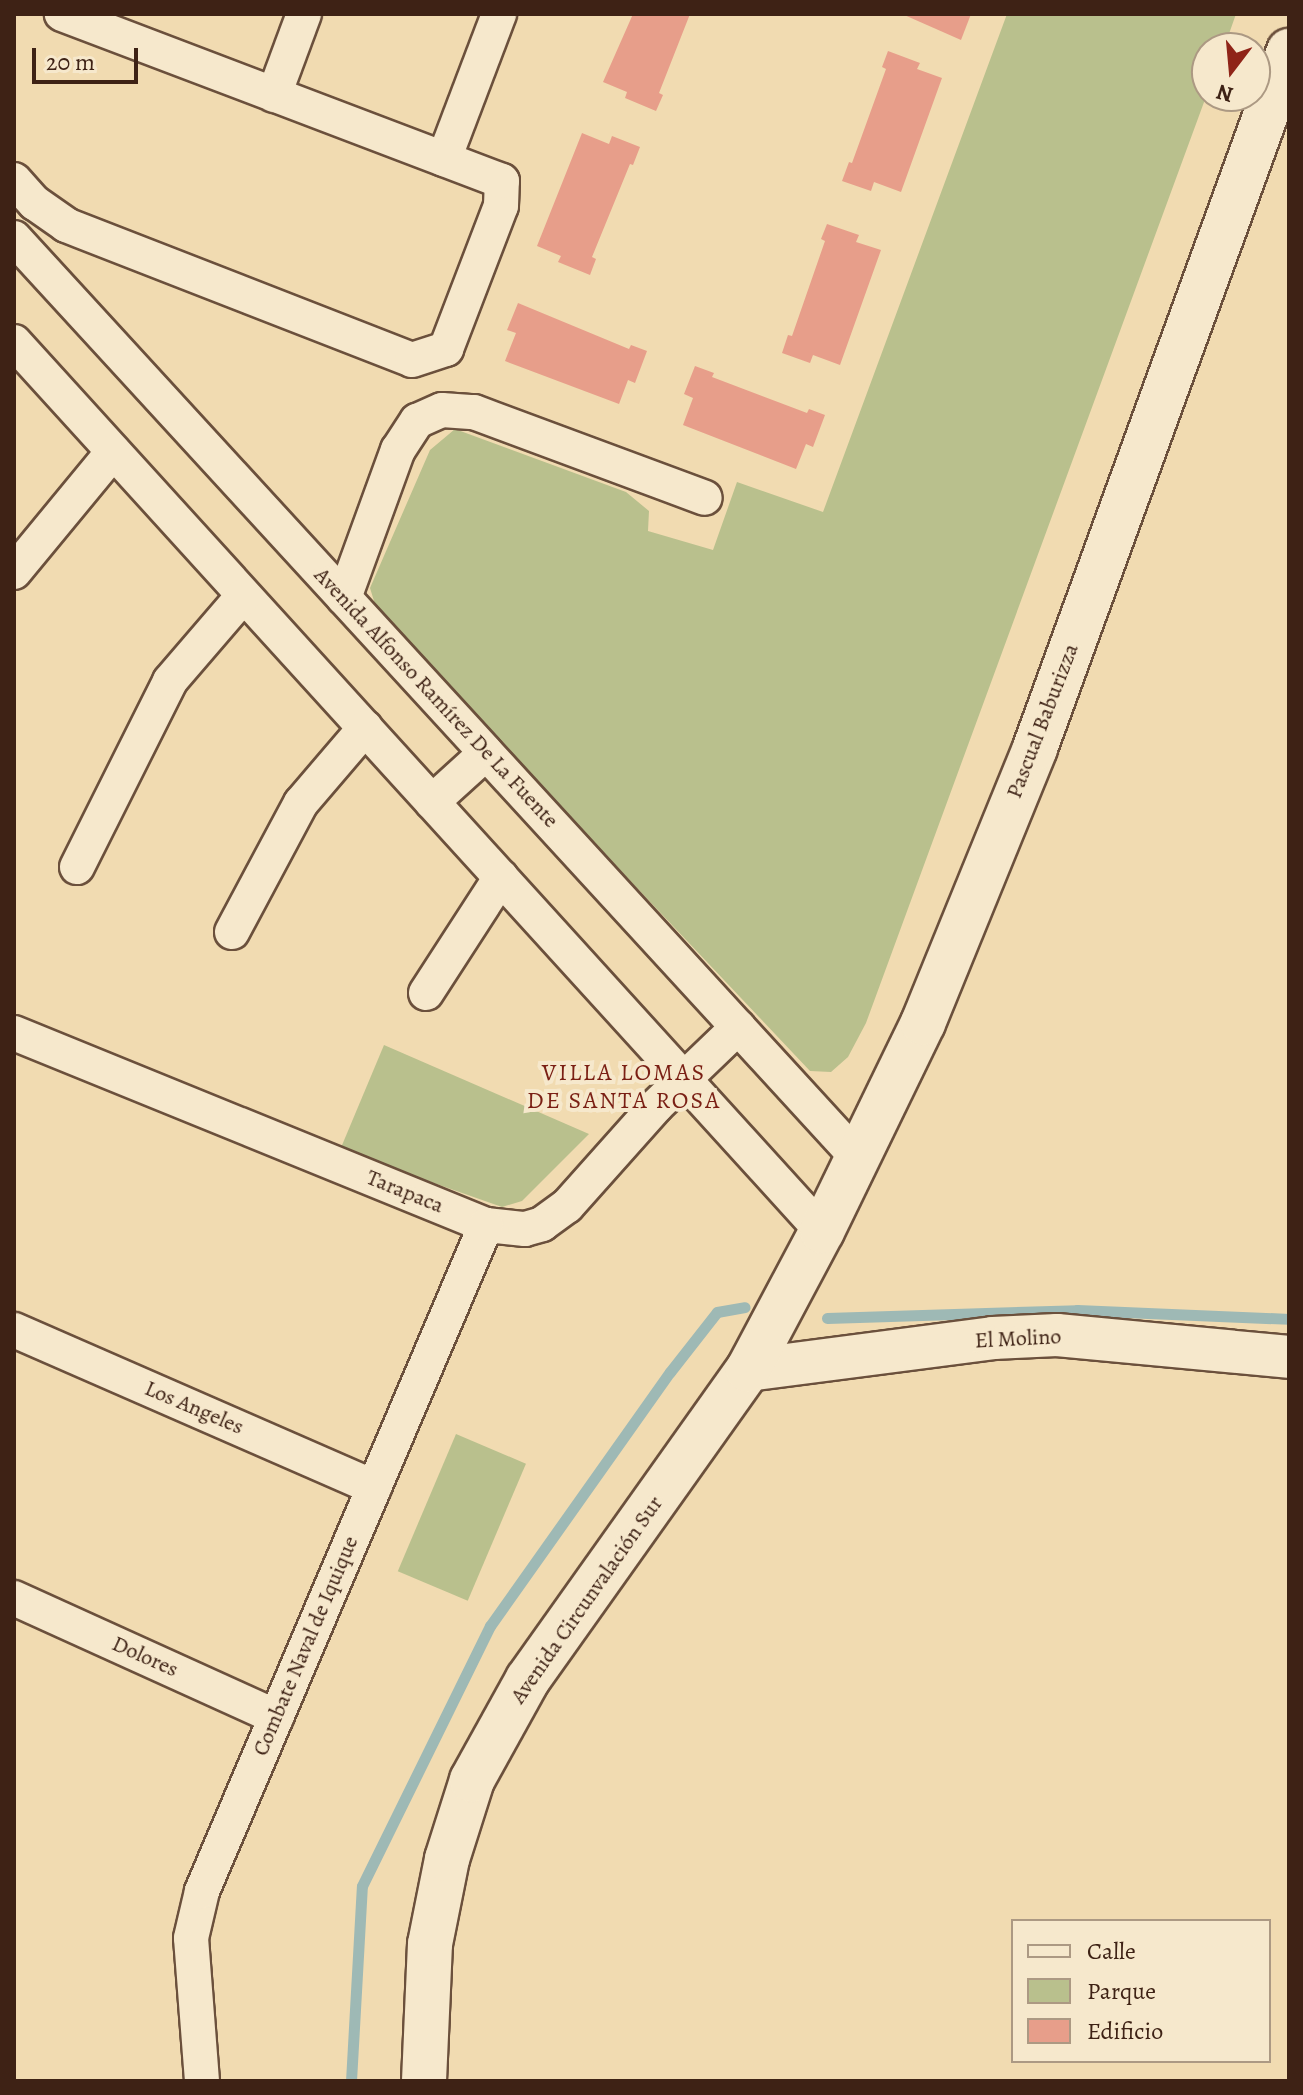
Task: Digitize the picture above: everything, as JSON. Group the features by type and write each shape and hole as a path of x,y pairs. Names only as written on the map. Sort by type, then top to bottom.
{"main road":[{"name":"Pascual Baburizza","path":"748,1370 822,1231 923,1023 1035,748 1289,51"},
{"name":"Avenida Circunvalación Sur","path":"424,2081 430,1944 447,1859 472,1780 528,1679 748,1370"}],"street":[{"path":"14,180 35,203 66,225 412,360 446,349 501,206 502,181 274,95 115,23 62,14"},
{"path":"274,95 304,14"},
{"path":"444,159 499,14"},
{"name":"Avenida Alfonso Ramírez De La Fuente","path":"14,238 858,1158"},
{"path":"14,342 822,1231"},
{"path":"344,598 398,450 417,421 442,410 474,412 705,498"},
{"path":"14,572 113,452"},
{"path":"77,867 170,681 244,595"},
{"path":"232,932 301,803 365,728"},
{"path":"432,802 486,753"},
{"path":"426,993 501,877"},
{"name":"Tarapaca","path":"14,1033 486,1225 525,1229 542,1224 567,1206 684,1080 738,1027"},
{"name":"Combate Naval de Iquique","path":"202,2081 191,1938 202,1891 486,1225"},
{"name":"Los Angeles","path":"14,1330 374,1487"},
{"name":"El Molino","path":"748,1370 993,1338 1057,1335 1289,1357"},
{"name":"Dolores","path":"14,1598 276,1717"}],"green space":[{"path":"1007,14 1236,14 1230,32 1191,32 1191,112 1200,112 866,1023 848,1057 831,1072 810,1071 378,614 370,588 430,450 455,429 626,492 649,511 648,531 713,550 737,482 823,512"},
{"path":"384,1045 589,1134 522,1201 502,1207 340,1150"},
{"path":"456,1434 526,1464 468,1601 398,1571"}],"building":[{"path":"633,14 690,14 659,93 663,95 656,111 625,98 627,92 603,82"},
{"path":"902,14 971,14 961,40"},
{"path":"888,51 920,63 917,69 942,78 901,192 874,182 871,191 842,181 849,162 852,163 886,69 882,67"},
{"path":"582,133 609,144 612,136 640,147 592,257 596,259 590,275 558,262 561,256 537,246"},
{"path":"827,224 859,235 856,242 881,250 840,365 813,355 810,363 782,353 788,335 792,336 825,241 821,239"},
{"path":"518,303 629,349 631,345 647,351 635,383 628,380 619,404 505,361 516,333 507,330"},
{"path":"695,366 714,373 712,377 807,413 809,409 825,415 813,447 806,444 796,469 683,425 693,398 684,394"}],"waterway":[{"path":"351,2081 362,1886 490,1626 670,1372 717,1312 745,1307"},
{"path":"827,1318 1077,1310 1289,1319"}],"district":[{"name":"VILLA LOMAS DE SANTA ROSA","path":"624,1087"}]}
